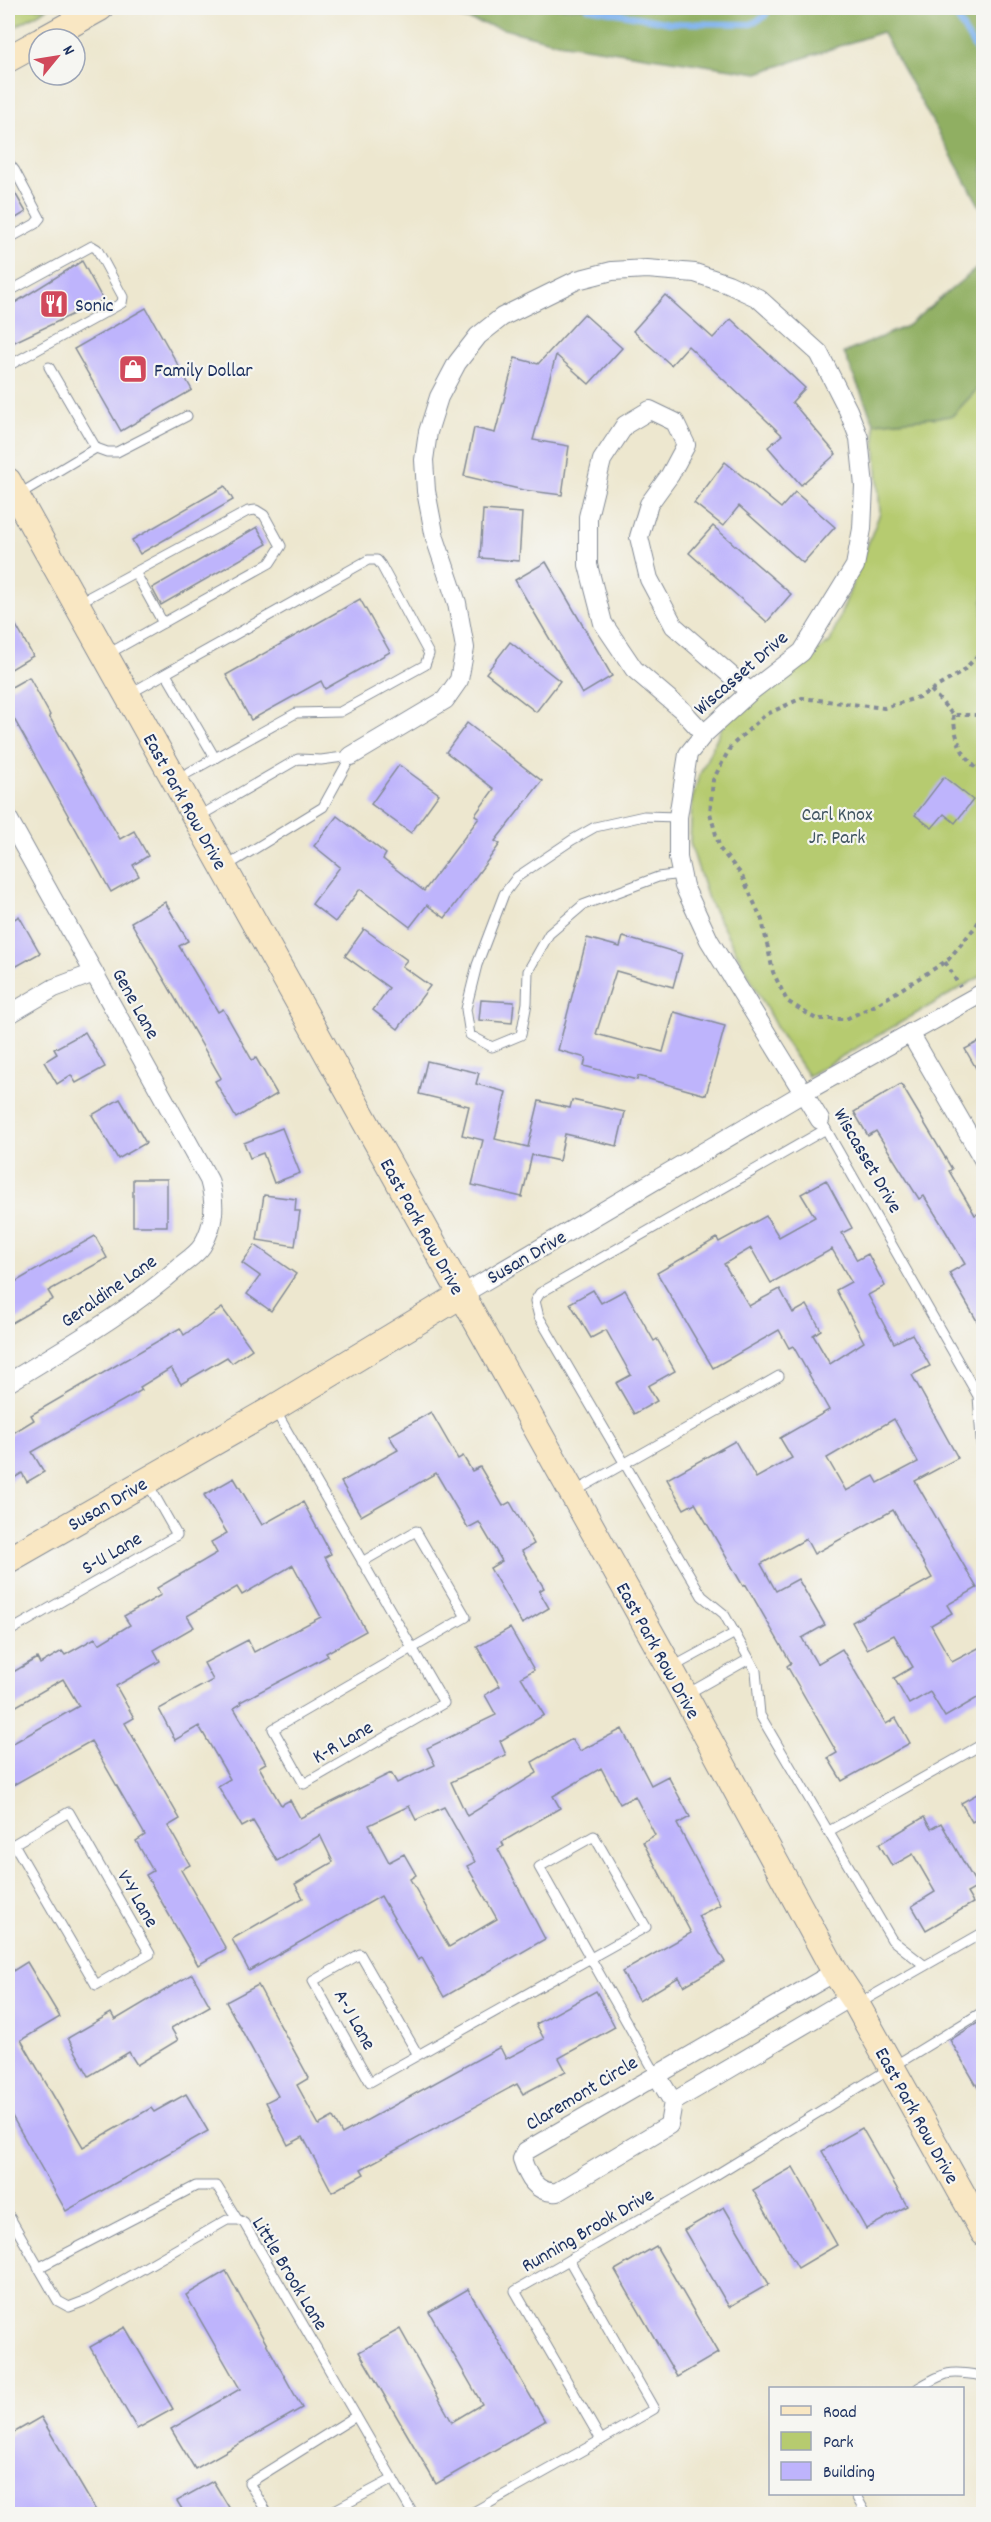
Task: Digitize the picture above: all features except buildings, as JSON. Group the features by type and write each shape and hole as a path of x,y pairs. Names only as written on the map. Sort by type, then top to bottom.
{"main road":[{"path":"66,27 100,8"},
{"path":"8,59 27,49"},
{"name":"East Park Row Drive","path":"12,489 685,1695 835,1972 854,2001 982,2228"},
{"name":"Susan Drive","path":"8,1560 274,1408 461,1294"}],"street":[{"name":"Wiscasset Drive","path":"351,756 445,700 459,680 465,648 457,603 435,538 426,491 424,460 428,432 439,397 471,345 502,317 577,280 612,271 647,269 694,273 758,297 819,353 848,410 859,438 862,529 855,566 802,652 750,692 704,735 688,754 678,817 678,858 684,886 709,940 823,1124"},
{"path":"704,735 682,710 634,669 603,622 588,565 588,517 602,460 625,425 650,410 675,422 686,445 670,475 649,504 639,537 649,579 674,626 750,692"},
{"name":"Gene Lane","path":"8,818 210,1180 215,1201 213,1215"},
{"path":"8,1015 54,988 94,973"},
{"name":"Susan Drive","path":"461,1294 805,1092 976,996"},
{"path":"910,1033 984,1161"},
{"name":"Geraldine Lane","path":"8,1383 90,1332 166,1279 201,1248 212,1225 213,1215"},
{"path":"656,2074 835,1972"},
{"path":"673,2102 854,2001"},
{"name":"Claremont Circle","path":"656,2074 673,2102 669,2125 557,2192 547,2193 536,2186 527,2173 522,2159 526,2151 656,2074"}],"lane":[{"path":"8,162 40,218 35,224 8,239"},
{"path":"8,292 92,246 97,249 123,297 122,303 8,366"},
{"path":"49,367 96,448 107,453 117,452 187,416"},
{"path":"12,489 96,448"},
{"path":"76,604 248,511 256,510 264,515 281,546 270,563 105,656"},
{"path":"127,696 368,560 377,560 381,565 429,654 425,665 340,712 296,713 175,780"},
{"path":"135,572 163,623"},
{"path":"166,674 215,758"},
{"path":"223,868 323,807 351,756"},
{"name":"Wiscasset Drive","path":"196,818 298,759 321,760 351,756"},
{"path":"678,817 644,816 595,827 517,877 504,894 477,965 466,1009 470,1035 492,1047 521,1035 527,1003 528,971 549,934 583,905 658,877 681,874"},
{"path":"823,1124 540,1293 536,1301 539,1317 623,1464 702,1596 724,1614 756,1671 760,1714 892,1940 924,1965"},
{"name":"Wiscasset Drive","path":"823,1124 978,1396 984,1484"},
{"path":"572,1493 779,1376"},
{"name":"K-R Lane","path":"274,1408 444,1703 304,1784 273,1729 412,1648"},
{"name":"S-U Lane","path":"8,1632 177,1535 146,1480"},
{"path":"362,1562 416,1531 450,1589 466,1617 412,1648"},
{"path":"670,1668 735,1634"},
{"path":"685,1695 749,1659"},
{"path":"829,1832 981,1745"},
{"name":"V-Y Lane","path":"69,1812 150,1954 96,1985 11,1845 69,1812"},
{"name":"A-J Lane","path":"418,2055 360,1954 313,1981 370,2082 591,1958 646,1927 594,1836 539,1867 591,1958 656,2074"},
{"path":"854,2001 984,1932"},
{"name":"Running Brook Drive","path":"601,2440 515,2291 706,2181 984,2011"},
{"path":"38,2268 196,2186 217,2186 237,2219"},
{"name":"Little Brook Lane","path":"8,2214 58,2301 69,2307 90,2299 227,2220 237,2219 244,2223 413,2514"},
{"path":"470,2514 654,2409 568,2260"},
{"path":"920,2387 945,2373 966,2373 982,2376 984,2379"},
{"path":"268,2514 249,2483 356,2416"},
{"path":"327,2514 393,2479"},
{"path":"856,2495 866,2514"}],"path":[{"path":"984,649 961,673 919,697 884,708 802,698 765,715 731,746 713,780 710,813 720,849 741,874 762,920 773,972 787,1001 816,1019 846,1019 876,1005 945,962 976,927 984,912"},
{"path":"931,690 953,715 963,755 984,776"},
{"path":"953,715 984,716"},
{"path":"945,962 976,996"}],"green space":[{"path":"8,8 48,8 8,31"},
{"path":"422,8 983,8 983,212 882,32 758,73 558,43"},
{"path":"983,263 983,383 952,416 874,423 844,353 907,326"},
{"name":"Carl Knox Jr. Park","path":"983,383 983,975 808,1076 780,1034 708,899 690,843 692,800 699,776 727,716 830,642 880,513 874,423 952,416"}],"waterway":[{"path":"588,8 670,23 751,24 764,17 770,8"},
{"path":"947,8 959,21 984,65"}],"place":[{"name":"Sonic","path":"54,304"},
{"name":"Family Dollar","path":"133,369"}]}
